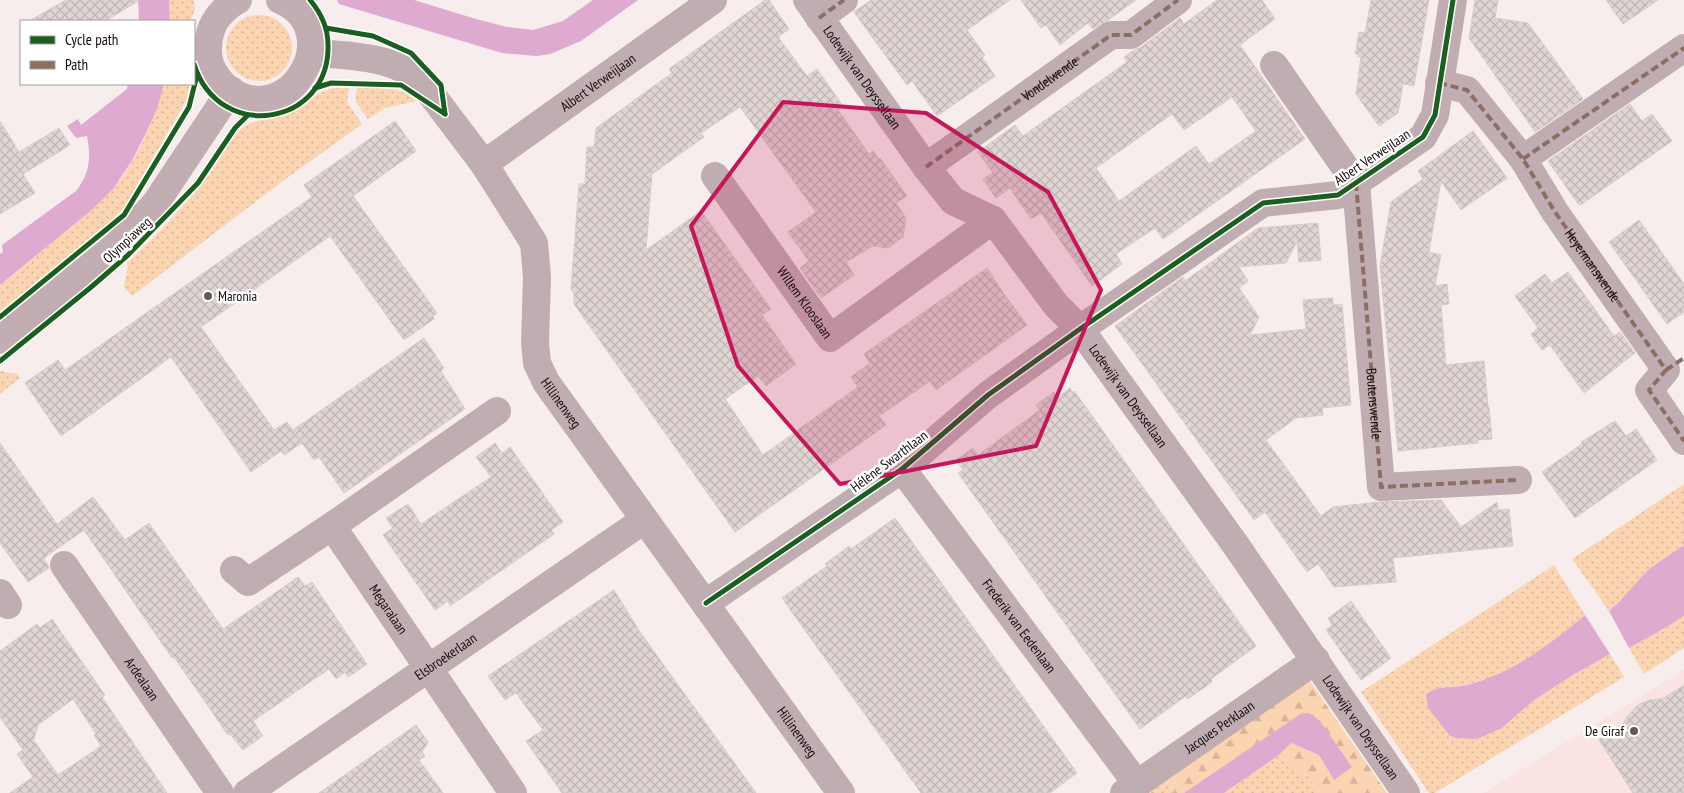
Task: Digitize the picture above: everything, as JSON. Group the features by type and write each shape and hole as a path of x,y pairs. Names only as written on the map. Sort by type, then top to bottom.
{"main road":[{"path":"238,0 217,17 209,33 208,52 212,70 223,84 238,94 255,99 281,94 296,84 306,70 311,53 310,37 305,23 296,10 280,0"},
{"name":"Olympiaweg","path":"0,340 118,244 155,204 231,90"}],"street":[{"name":"Albert Verweijlaan","path":"484,164 713,0"},
{"path":"813,9 844,0"},
{"name":"Vondelwende","path":"926,167 1111,36 1131,35 1178,0"},
{"name":"Albert Verweijlaan","path":"1080,329 1263,204 1338,195 1423,137 1435,115 1453,0"},
{"name":"Lodewijk van Deyssellaan","path":"813,9 953,202 994,220 1056,305 1080,329 1235,544 1406,793"},
{"path":"1523,159 1684,48"},
{"name":"Hillinenweg","path":"311,53 357,57 391,64 407,72 422,82 484,164 534,243 537,277 535,343 538,364 544,377 644,520 706,603 841,793"},
{"name":"Albert Verweijlaan","path":"1274,65 1356,183"},
{"name":"Heyermanswende","path":"1439,83 1467,90 1523,159 1555,212 1675,364 1649,390 1684,441"},
{"name":"Willem Klooslaan","path":"715,176 830,338 994,220"},
{"name":"Boutenswende","path":"1356,183 1381,486 1518,480"},
{"name":"Hélène Swarthlaan","path":"706,603 902,469 988,395 1080,329"},
{"path":"234,570 248,582 497,411"},
{"name":"Frederik van Eedenlaan","path":"902,469 1131,788"},
{"name":"Elsbroekerlaan","path":"247,793 644,520"},
{"name":"Megaralaan","path":"332,526 513,793"},
{"name":"Ardealaan","path":"64,565 220,793"},
{"name":"Jacques Perklaan","path":"1131,788 1316,660"}],"highlighted area":[{"path":"783,102 926,113 1048,192 1101,290 1036,446 840,484 738,366 691,226"}],"shaded area":[{"path":"138,0 169,0 170,20 139,20"},
{"path":"337,0 414,0 507,27 533,30 563,21 593,0 638,0 581,41 550,54 536,56 502,53 339,4"},
{"path":"128,85 164,85 157,109 133,159 114,188 93,209 0,285 0,254 3,252 2,245 76,191 87,171 89,151 87,136 76,138 67,126 78,119 81,125 127,89"},
{"path":"1684,545 1684,616 1629,648 1609,611 1649,569"},
{"path":"1585,615 1610,654 1571,676 1533,701 1502,728 1477,739 1456,738 1450,736 1428,708 1426,695 1430,692 1438,688 1469,685 1515,666 1539,651"},
{"name":"De Giraf","path":"1684,670 1684,793 1483,793"},
{"path":"1302,713 1309,713 1320,721 1352,767 1334,780 1319,755 1291,743 1279,755 1224,793 1184,793"}],"green space":[{"path":"169,0 194,0 195,10 190,20 170,20"},
{"path":"259,15 271,18 282,25 289,36 292,48 289,60 282,71 271,78 259,81 247,78 236,71 229,60 226,48 229,36 236,25 247,18"},
{"path":"164,85 190,85 186,101 125,206 101,231 0,312 0,285 89,212 113,189 137,153"},
{"path":"334,88 349,88 347,102 362,124 287,178 132,296 124,287 128,266 126,264 198,189 238,132 253,122 286,115 322,92"},
{"path":"357,88 388,88 403,92 417,101 385,108 368,119 355,101"},
{"path":"0,371 17,374 20,378 0,394"},
{"path":"1684,484 1684,545 1672,553 1609,611 1572,559"},
{"path":"1554,565 1585,615 1554,641 1523,662 1489,678 1464,686 1441,687 1502,728 1533,701 1571,676 1610,654 1624,677 1435,793 1429,793 1361,692"},
{"path":"1684,616 1684,648 1644,674 1629,648"},
{"path":"1307,677 1387,793 1319,793 1308,776 1287,765 1279,755 1291,743 1319,755 1334,779 1302,714 1184,793 1173,793 1162,778"},
{"path":"1279,755 1287,765 1308,776 1319,793 1224,793"},
{"path":"1162,778 1173,793 1140,793"}],"building":[{"path":"66,0 140,0 107,20 31,20"},
{"path":"765,0 769,0 789,29 778,37 807,76 817,69 843,106 838,110 869,154 873,151 880,158 907,196 896,203 906,218 903,237 888,248 873,246 846,262 854,275 821,298 800,268 809,261 788,232 816,212 740,107 701,133 704,137 652,174 646,250 701,211 771,309 762,315 796,364 766,386 758,376 725,399 763,455 858,387 851,377 870,363 864,354 987,268 1027,325 936,390 930,381 879,416 886,425 735,532 574,304 574,294 571,289 579,184 585,184 587,147 594,147 596,128 672,73 669,69"},
{"path":"871,0 1010,0 967,30 985,55 982,57 995,76 937,116 912,81 907,85 854,12"},
{"path":"1021,0 1136,0 1093,29 1088,23 1060,45 1046,25 1041,28"},
{"path":"1217,0 1262,0 1275,19 1240,45 1305,139 1163,239 1155,228 1116,254 1122,264 1092,286 1041,213 1031,219 1010,188 996,198 983,179 993,173 978,152 1015,125 1023,136 1127,62 1124,57 1135,49 1140,48 1180,18 1184,24","holes":["1232,97 1256,131 1209,164 1196,146 1119,201 1096,168 1172,114 1184,130"]},
{"path":"1371,0 1429,0 1414,86 1403,84 1398,113 1379,126 1356,94 1361,57 1355,54 1359,32 1365,33"},
{"path":"1475,0 1498,0 1495,18 1528,23 1583,99 1535,132 1469,38"},
{"path":"1606,0 1658,0 1623,24"},
{"path":"1630,104 1642,121 1652,114 1672,141 1579,205 1548,161"},
{"path":"0,121 19,152 59,128 70,145 23,174 35,193 0,214"},
{"name":"Maronia","path":"395,121 416,151 353,196 437,313 433,316 434,319 404,340 330,236 201,327 274,430 287,422 302,443 284,455 281,451 251,472 171,357 61,436 25,383 58,360 65,370 312,197 304,185"},
{"path":"1473,131 1507,178 1461,210 1441,181 1429,252 1441,255 1435,286 1447,284 1449,304 1441,305 1446,365 1484,361 1492,439 1478,440 1478,443 1398,451 1380,266 1391,202 1423,179 1418,171"},
{"path":"1639,220 1684,284 1684,312 1667,324 1609,242"},
{"path":"1318,223 1321,260 1299,262 1297,241 1286,263 1239,267 1248,281 1239,288 1259,317 1250,335 1306,329 1303,300 1333,298 1333,305 1342,304 1351,405 1322,408 1323,415 1296,418 1266,440 1321,516 1333,507 1379,502 1441,500 1461,527 1497,502 1498,510 1509,509 1513,546 1393,558 1396,582 1334,587 1318,564 1307,572 1265,512 1254,520 1115,326 1183,277 1185,281 1258,228"},
{"path":"1568,272 1614,336 1620,332 1635,353 1584,393 1550,345 1542,350 1531,334 1538,328 1515,296 1545,274 1552,283"},
{"path":"424,338 444,368 441,371 465,409 344,493 319,457 314,460 293,430"},
{"path":"1070,388 1088,410 1256,646 1211,679 1212,682 1188,699 1186,696 1140,729 958,473 963,470 956,460 973,448 978,455 1040,410 1036,405 1054,392 1058,397"},
{"path":"1615,421 1626,436 1636,429 1657,460 1575,518 1542,472 1582,444 1581,442"},
{"path":"0,443 57,524 93,497 125,540 149,523 223,629 298,577 305,586 312,582 367,664 348,677 345,672 336,679 329,669 253,721 263,736 243,750 230,734 228,735 174,657 172,658 84,530 44,558 49,568 28,582 0,543"},
{"path":"495,443 502,453 510,447 563,522 551,530 554,534 450,606 448,601 435,610 383,535 393,528 386,518 408,504 421,524 491,477 476,457"},
{"path":"895,518 1077,773 1050,793 921,793 782,598 827,566 825,564 849,546 851,549"},
{"path":"614,590 640,632 756,793 562,793 526,741 543,730 516,693 505,700 488,676"},
{"path":"1351,601 1391,658 1361,680 1326,630 1332,625 1328,618"},
{"path":"52,619 105,695 102,697 167,793 10,793 33,777 17,754 23,750 0,717 0,651 37,624 40,628","holes":["73,699 96,734 94,735 101,746 58,775 35,742 33,743 38,725"]},
{"path":"1684,685 1684,793 1633,793 1599,740 1623,723 1638,705 1649,700 1662,699"},
{"path":"416,725 428,742 422,752 425,756 419,760 443,793 319,793"}],"marked path":[{"path":"819,18 844,0"},
{"path":"926,167 1111,35 1131,35 1178,0"},
{"path":"1523,159 1684,48"},
{"path":"1439,83 1467,90 1523,159 1555,212 1666,370 1649,390 1684,441"},
{"path":"1356,183 1381,487 1518,480"},
{"path":"1666,370 1684,358"}],"cycle path":[{"path":"195,66 207,89 226,106 248,115 271,115 293,108 311,93 324,72 328,45 327,33 321,15 310,0"},
{"path":"706,603 902,469 988,395 1263,203 1338,195 1423,137 1435,115 1453,0"},
{"path":"326,28 373,36 411,53 441,85 445,114"},
{"path":"195,83 197,75"},
{"path":"315,88 331,83 401,85 445,114"},
{"path":"0,317 124,215 189,107 194,85"},
{"path":"0,361 128,255 198,183 235,128 248,115"}],"place":[{"name":"Maronia","path":"208,296"},
{"name":"De Giraf","path":"1634,731"}]}
